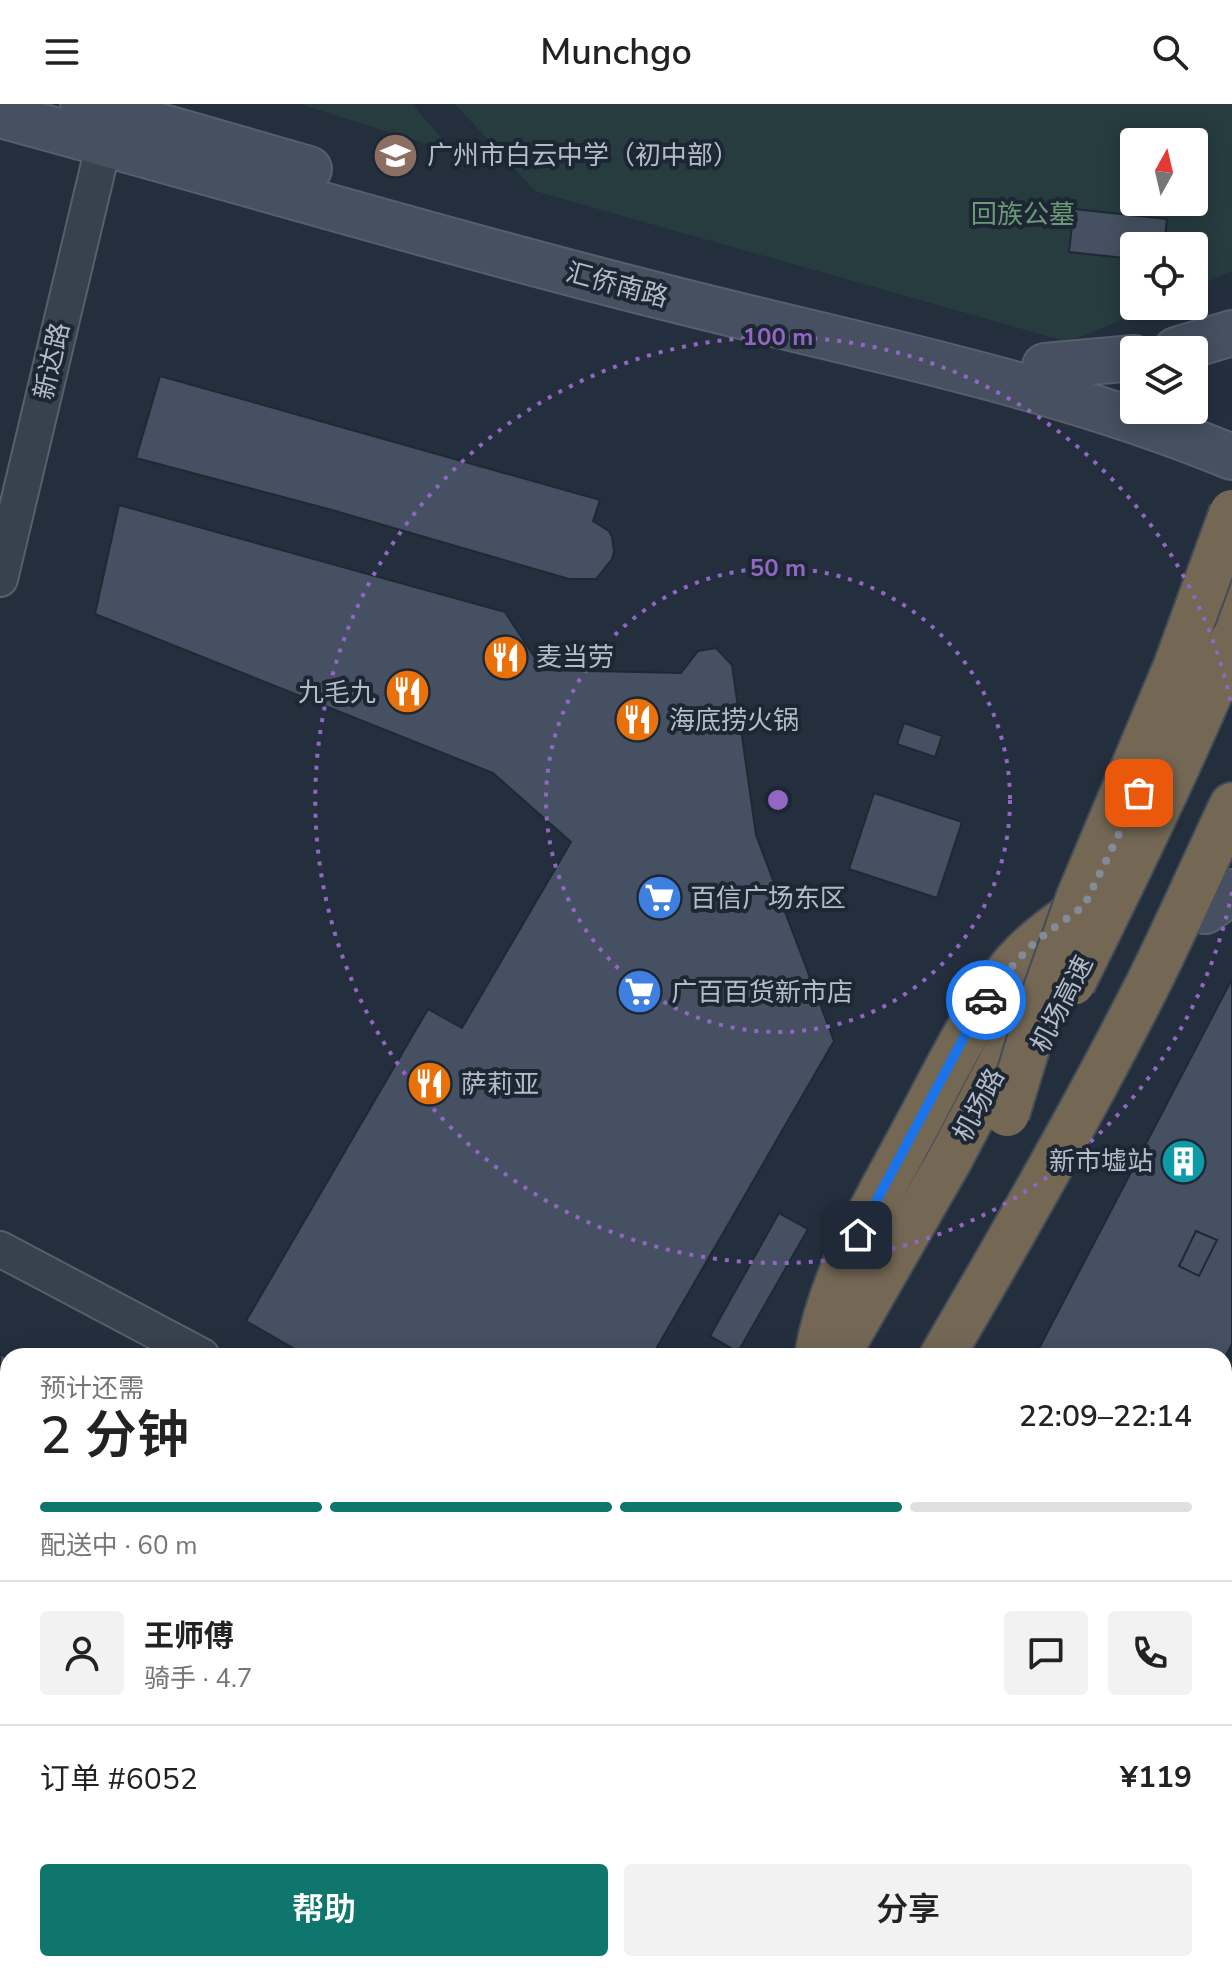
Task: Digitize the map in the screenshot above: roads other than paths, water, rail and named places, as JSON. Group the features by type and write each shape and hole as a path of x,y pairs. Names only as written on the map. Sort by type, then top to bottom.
{"highway":[{"path":"1007,1114 1073,913 1176,666 1232,512"},
{"name":"机场路","path":"842,1348 949,1161 1084,906 1171,726 1232,587"},
{"name":"机场高速","path":"874,1348 1007,1114 1148,833 1232,641"},
{"path":"1149,981 1232,805"},
{"path":"947,1348 1029,1208 1232,820"},
{"path":"968,1348 1219,902 1232,851"},
{"path":"819,1348 829,1303 844,1264 963,1039 1014,964 1036,941 1084,906"}],"street":[{"name":"汇侨南路","path":"83,104 190,151 573,274 1031,390 1130,420 1232,457"},
{"name":"汇侨南路","path":"0,115 104,143 190,151 614,256 1120,387"},
{"name":"新达路","path":"0,579 104,143"},
{"path":"1208,340 1232,333"},
{"path":"1045,366 1120,359"},
{"path":"1208,416 1232,425"},
{"path":"0,1249 187,1348"}],"place":[{"name":"广州市白云中学（初中部）","path":"396,155"},
{"name":"麦当劳","path":"505,657"},
{"name":"九毛九","path":"407,692"},
{"name":"海底捞火锅","path":"638,720"},
{"name":"百信广场东区","path":"659,898"},
{"name":"广百百货新市店","path":"640,992"},
{"name":"萨莉亚","path":"430,1084"},
{"name":"新市墟站","path":"1184,1161"}],"park label":[{"name":"回族公墓","path":"1023,214"}]}
